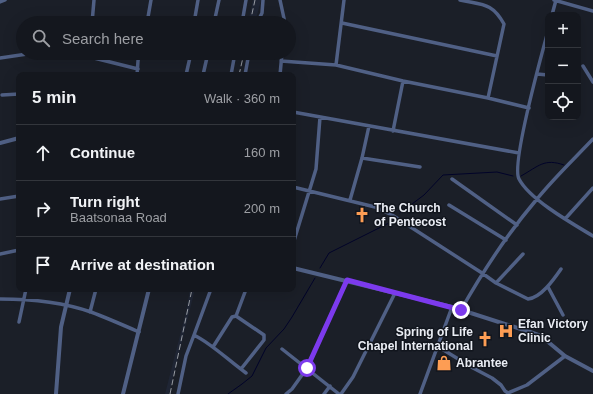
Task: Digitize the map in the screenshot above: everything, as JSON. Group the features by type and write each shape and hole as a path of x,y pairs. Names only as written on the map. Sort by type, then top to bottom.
{"street":[{"path":"0,2 5,0"},
{"path":"93,16 94,0"},
{"path":"148,16 151,0"},
{"path":"195,16 198,0"},
{"path":"216,16 219,0"},
{"path":"243,16 246,0"},
{"path":"260,16 263,0"},
{"path":"280,0 283,16"},
{"path":"336,65 344,0"},
{"path":"460,0 488,6 496,11 504,24 488,98"},
{"path":"553,12 555,0 593,11"},
{"path":"342,23 497,56"},
{"path":"545,43 519,153 518,176 522,183 537,199 593,236"},
{"path":"0,58 16,56"},
{"path":"105,60 138,69"},
{"path":"138,60 138,72"},
{"path":"187,72 189,60"},
{"path":"204,72 206,60"},
{"path":"232,72 234,60"},
{"path":"246,72 248,60"},
{"path":"280,72 281,60 336,65 529,108"},
{"path":"583,66 593,82"},
{"path":"537,74 545,75"},
{"path":"393,131 403,81"},
{"path":"2,95 16,94"},
{"path":"296,113 519,153"},
{"path":"296,233 316,169 320,117"},
{"path":"350,200 369,126"},
{"path":"0,143 16,139"},
{"path":"461,310 482,273 537,199 593,139"},
{"path":"362,158 420,167"},
{"path":"452,179 517,225"},
{"path":"296,188 375,207 392,216 496,283 528,299 548,287 561,269"},
{"path":"566,219 593,188"},
{"path":"0,199 16,196"},
{"path":"449,205 506,240"},
{"path":"0,254 16,251"},
{"path":"496,283 523,254"},
{"path":"296,269 452,307 530,332 541,336 565,356 593,372"},
{"path":"286,394 292,389 307,368 347,280"},
{"path":"548,287 562,315"},
{"path":"18,322 25,292"},
{"path":"56,394 61,327 69,292"},
{"path":"90,312 95,292"},
{"path":"123,394 148,292"},
{"path":"178,394 186,356 210,292"},
{"path":"213,347 232,317 236,316 245,292"},
{"path":"282,349 340,394 352,377 395,292"},
{"path":"0,299 24,299 66,306 90,312 139,332"},
{"path":"420,394 452,307"},
{"path":"236,316 265,337 241,369"},
{"path":"194,335 205,340 246,373"},
{"path":"437,346 472,368 492,378 508,393 527,385 565,356"},
{"path":"324,394 330,386"}],"shaded area":[{"path":"253,0 261,0 257,16 250,16"},
{"path":"189,292 194,292 169,394 165,394 186,312"}],"waterway":[{"path":"521,176 542,164 551,162 564,165"},
{"path":"400,213 424,195 443,175 497,172 513,176"},
{"path":"320,268 329,253 391,222 395,218"},
{"path":"228,394 252,376 266,348 284,329 315,278"}],"railway":[{"path":"252,16 255,0"},
{"path":"240,72 242,60"},
{"path":"170,394 191,292"}],"place":[{"name":"The Church of Pentecost","path":"362,215"},
{"name":"Efan Victory Clinic","path":"506,331"},
{"name":"Spring of Life Chapel International","path":"485,339"},
{"name":"Abrantee","path":"444,363"}],"route":[{"path":"307,368 347,280 461,310"}]}
